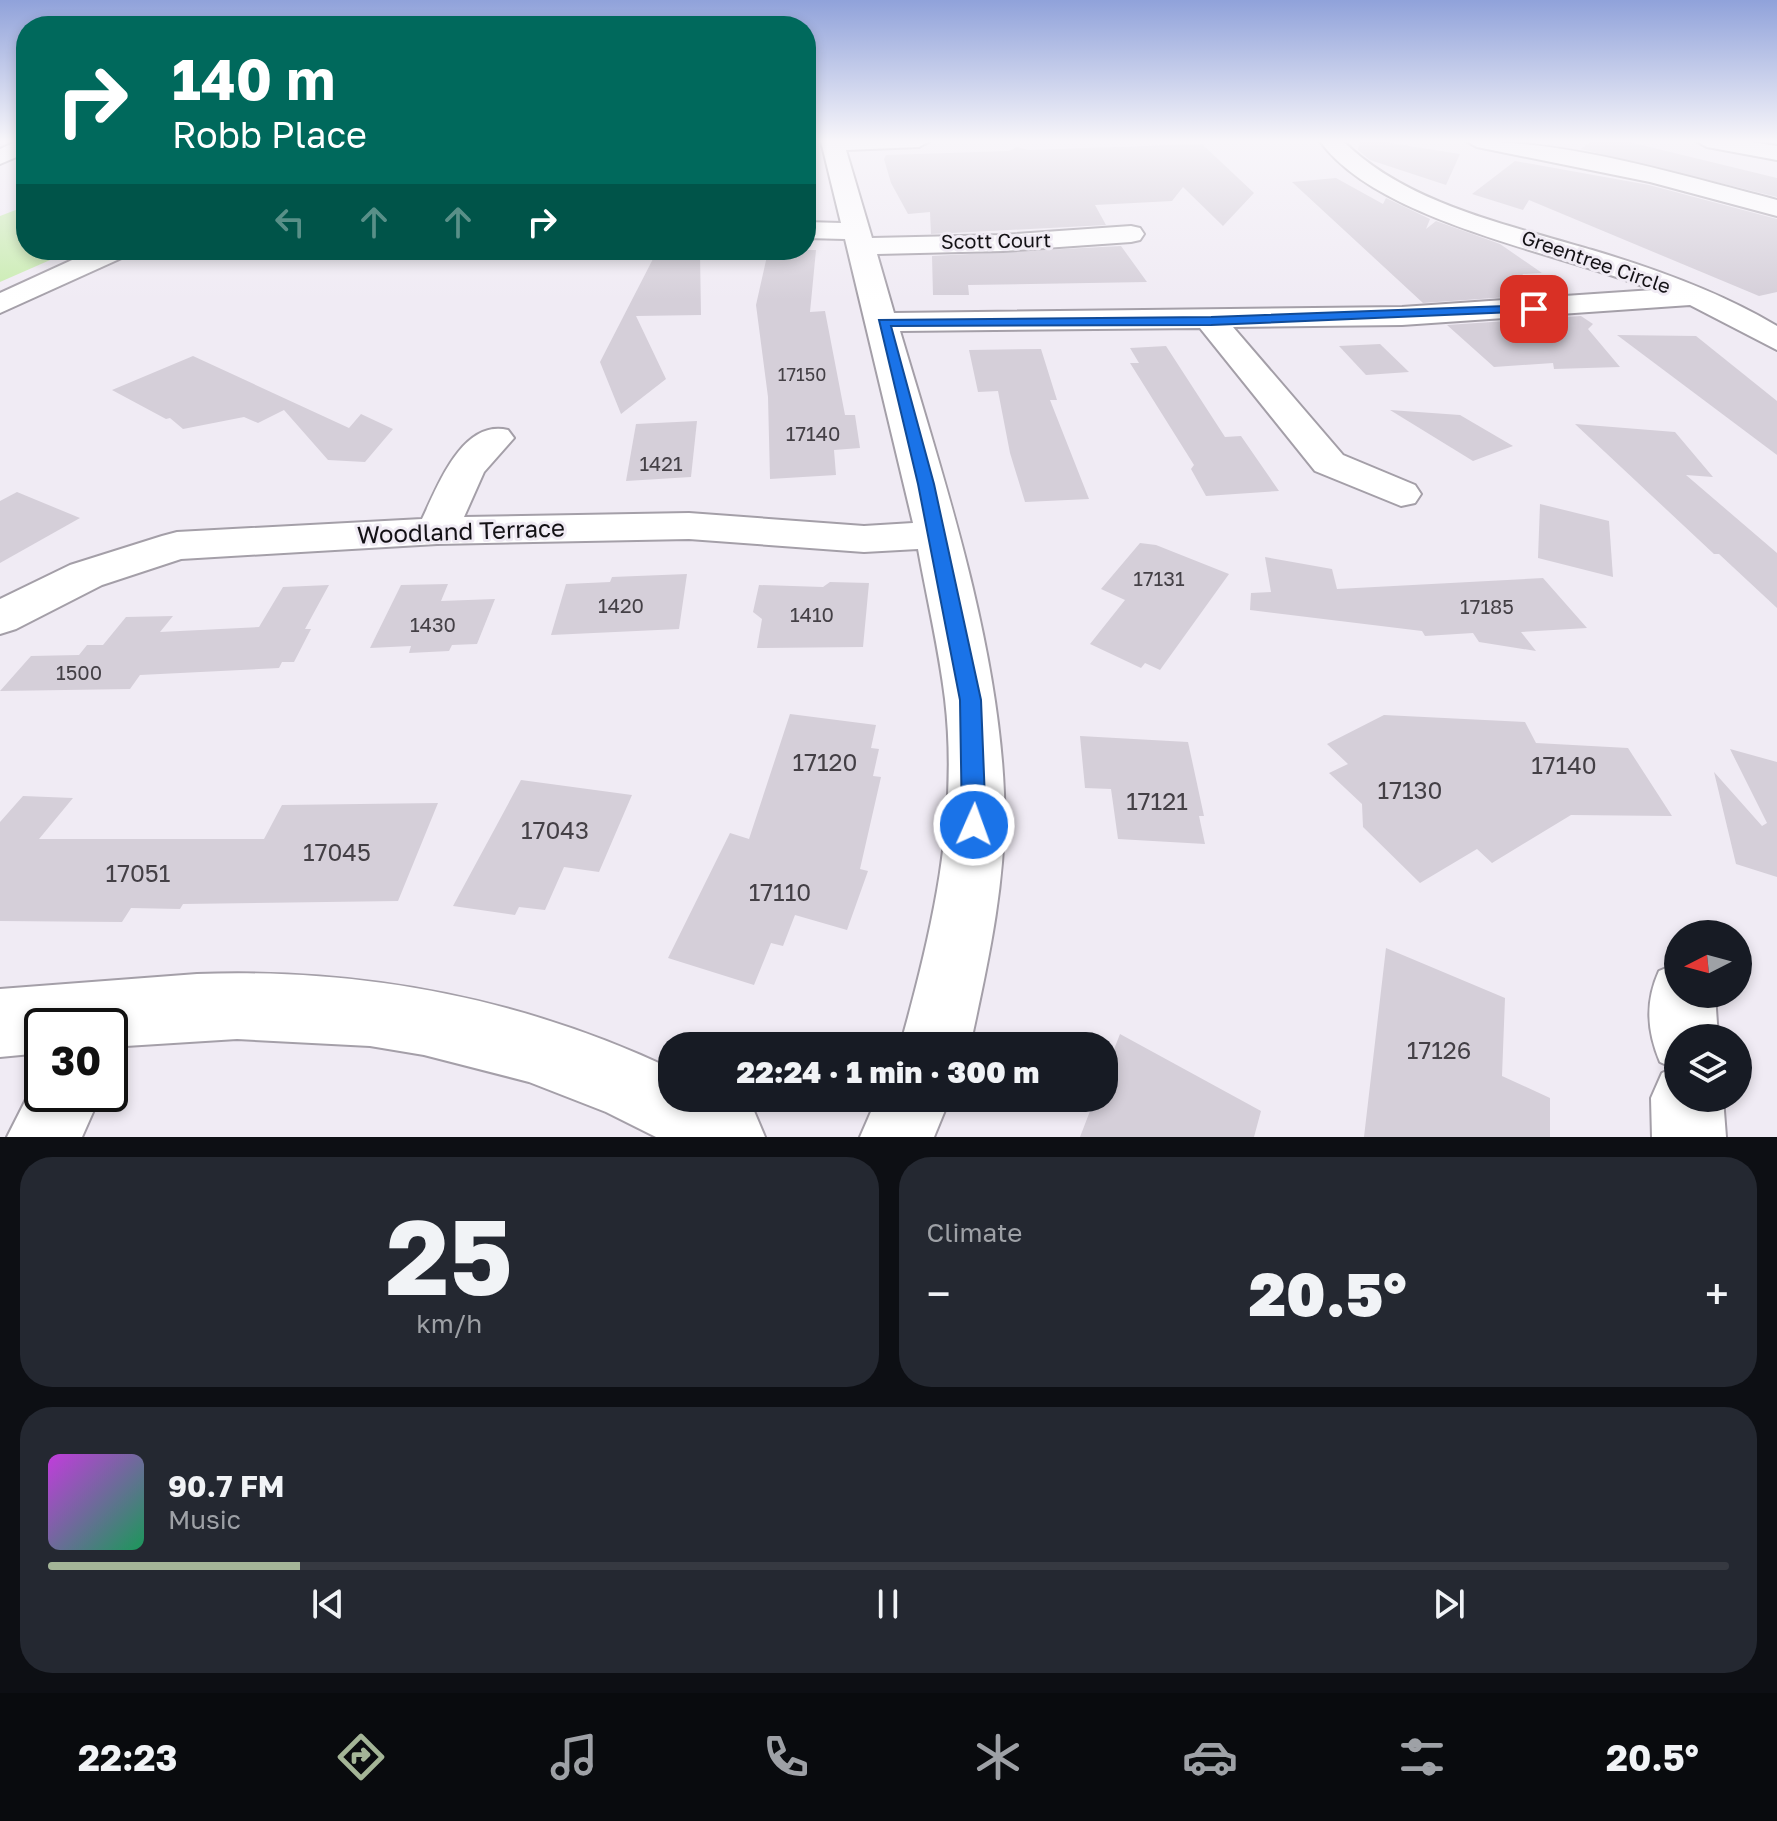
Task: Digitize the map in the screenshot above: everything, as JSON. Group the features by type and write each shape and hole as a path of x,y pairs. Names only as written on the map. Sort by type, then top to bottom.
{"street":[{"path":"846,194 883,322 937,535 971,700 976,795 970,886 939,1032"},
{"name":"Greentree Circle","path":"1409,194 1433,206 1620,267 1693,296 1777,340"},
{"path":"1724,194 1777,208"},
{"name":"Scott Court","path":"816,232 911,243 1003,243 1131,234"},
{"path":"0,304 95,260"},
{"path":"883,322 1211,321 1402,316 1693,296"},
{"path":"1211,321 1329,463 1401,494"},
{"path":"437,531 466,468 495,438"},
{"name":"Woodland Terrace","path":"0,618 86,575 177,546 437,531 689,526 864,539 937,535"},
{"path":"128,1018 263,1006 404,1017 489,1034 574,1060 673,1105 728,1137"},
{"path":"0,1023 24,1022"},
{"path":"44,1137 56,1112"},
{"path":"897,1137 908,1112"},
{"path":"1688,1112 1689,1137"}],"green space":[{"path":"16,210 16,260 50,260 0,282 0,216"}],"building":[{"path":"897,194 1177,194 1172,201 1095,205 1106,225 931,234 930,212 908,214"},
{"path":"1190,194 1253,194 1223,226"},
{"path":"1305,194 1365,194 1383,204 1386,198 1430,219 1426,229 1436,221 1500,244 1542,273 1522,274 1550,294 1423,303"},
{"path":"1472,194 1683,194 1777,219 1777,292 1759,296 1529,200 1523,210"},
{"path":"1121,246 1147,282 968,285 969,295 933,295 932,256"},
{"path":"652,260 700,260 701,315 636,316 666,379 621,414 600,362"},
{"path":"766,260 815,260 810,312 825,311 845,415 855,415 860,448 834,450 836,475 770,479 768,397 756,305"},
{"path":"1581,316 1593,324 1588,329 1620,367 1554,369 1553,363 1494,367 1447,325"},
{"path":"1617,335 1696,336 1777,401 1777,455"},
{"path":"1380,344 1409,372 1366,375 1339,346"},
{"path":"1166,346 1225,437 1241,436 1279,491 1206,496 1191,469 1194,465 1130,363 1139,363 1130,348"},
{"path":"1041,349 1057,400 1050,400 1089,499 1025,502 1010,453 998,391 978,392 969,350"},
{"path":"193,356 349,428 361,414 393,429 365,462 328,460 284,410 258,423 244,417 183,429 170,418 166,419 112,390"},
{"path":"1390,410 1460,415 1513,446 1473,461"},
{"path":"697,421 691,477 626,481 636,424"},
{"path":"1575,424 1675,432 1713,477 1686,475 1777,553 1777,608 1719,554 1714,554"},
{"path":"17,492 80,518 0,563 0,501"},
{"path":"1540,504 1609,521 1613,577 1538,558"},
{"path":"1140,543 1156,545 1229,574 1160,670 1145,663 1141,668 1090,644 1125,600 1101,589"},
{"path":"1265,557 1332,569 1337,589 1543,578 1587,628 1521,632 1536,651 1479,642 1473,633 1425,636 1422,631 1250,610 1251,593 1271,592"},
{"path":"687,574 679,629 551,635 566,584 610,582 612,577"},
{"path":"830,582 869,583 863,647 757,648 762,619 753,612 759,585 823,587"},
{"path":"448,584 441,601 495,599 477,644 452,645 449,651 409,653 411,646 370,648 401,585"},
{"path":"329,585 305,629 311,629 294,662 282,662 279,668 140,675 130,689 0,691 31,656 79,655 87,645 103,645 126,617 173,616 160,632 259,627 283,587"},
{"path":"790,714 876,725 871,748 879,749 873,776 881,777 860,869 868,871 847,930 795,915 783,946 771,943 754,985 668,958 730,833 749,839"},
{"path":"1384,715 1525,722 1536,743 1628,748 1672,816 1571,815 1492,863 1477,849 1420,883 1363,827 1362,804 1329,773 1348,764 1327,744"},
{"path":"1080,736 1188,742 1204,816 1199,816 1205,844 1118,839 1111,789 1085,788"},
{"path":"1730,749 1777,762 1777,877 1736,864 1714,772 1762,826 1767,823"},
{"path":"521,780 632,795 599,872 564,867 545,910 519,907 515,915 453,906"},
{"path":"23,796 73,798 39,839 264,839 282,805 438,803 398,901 183,904 180,909 131,908 122,922 0,921 0,822"},
{"path":"1386,948 1505,998 1502,1076 1550,1098 1550,1137 1364,1137"},
{"path":"1120,1034 1261,1111 1254,1137 1080,1137 1090,1112 1118,1112"}],"route":[{"path":"974,825 976,795 971,700 926,484 883,322 1211,321 1534,309"}]}
